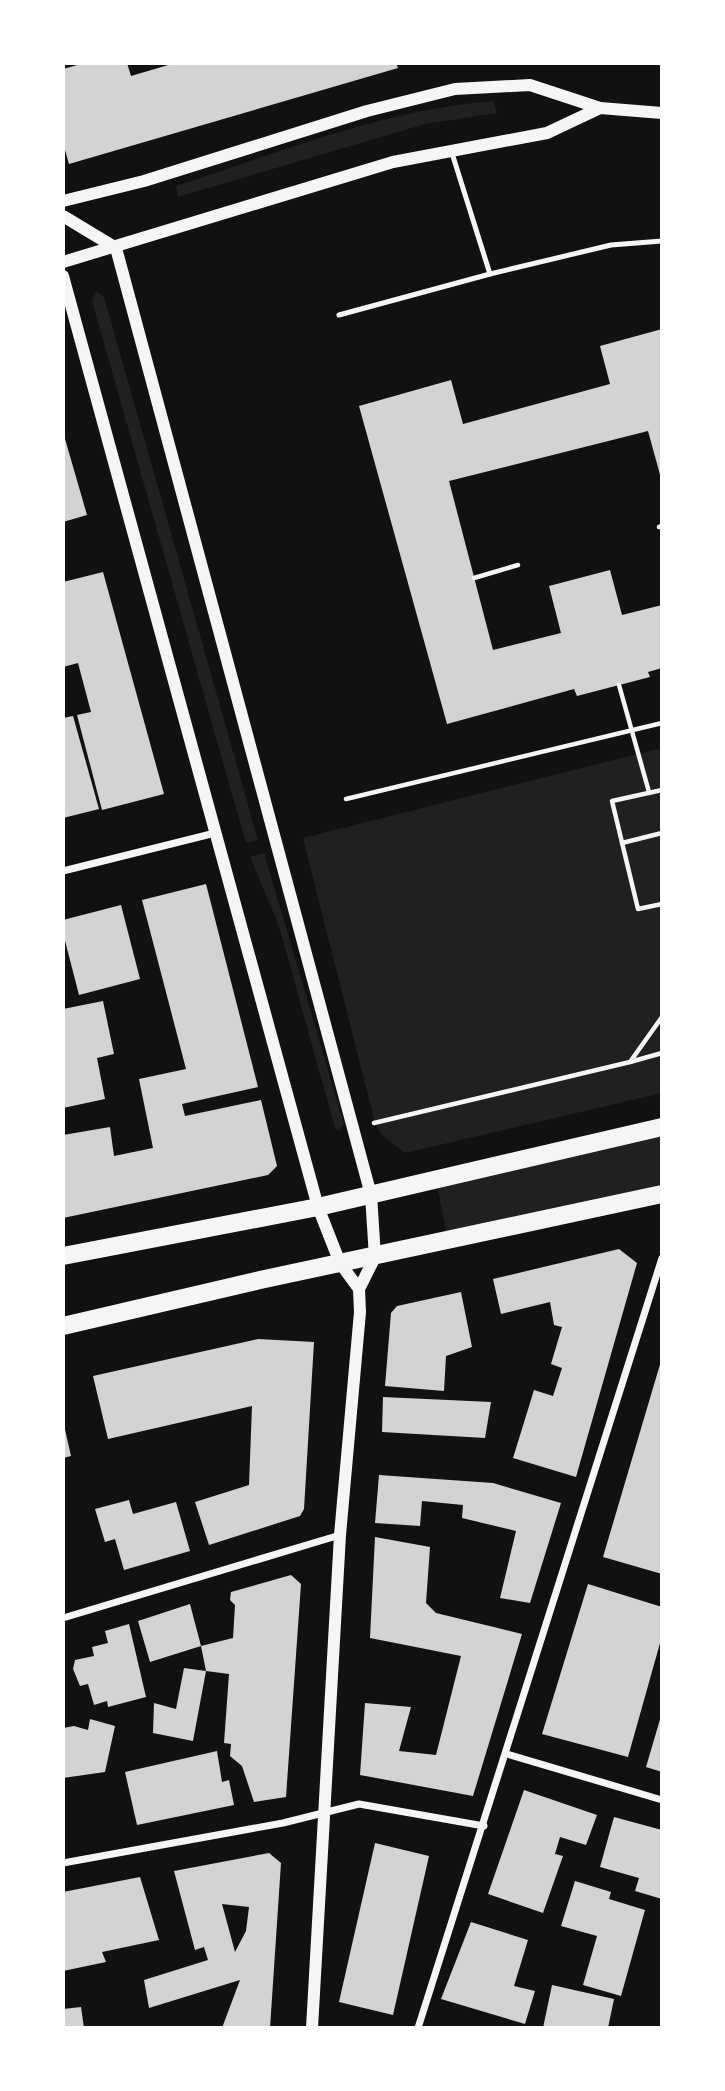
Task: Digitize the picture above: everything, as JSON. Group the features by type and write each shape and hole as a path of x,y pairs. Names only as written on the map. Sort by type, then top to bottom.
{"main road":[{"path":"63,1256 318,1207 662,1128"},
{"path":"63,1326 662,1194"}],"street":[{"path":"63,201 144,181 367,111 455,89 530,85 600,108 662,113"},
{"path":"63,262 393,162 450,149 547,133 600,108"},
{"path":"63,216 116,248 371,1195 374,1257 359,1289 360,1312 340,1535 312,2028"},
{"path":"63,276 318,1207 340,1263 359,1289"},
{"path":"63,871 215,833"},
{"path":"418,2028 662,1258"},
{"path":"63,1618 340,1535"},
{"path":"507,1754 662,1800"},
{"path":"63,1863 325,1814 359,1804 484,1826"}],"lane":[{"path":"450,149 491,274"},
{"path":"339,315 611,245 662,241"}],"path":[{"path":"474,578 518,565"},
{"path":"619,685 649,792"},
{"path":"346,799 662,723"},
{"path":"662,790 612,801 638,909 662,904"},
{"path":"622,843 662,833"},
{"path":"630,1062 662,1017"},
{"path":"353,1130 662,1053"}],"shaded area":[{"path":"493,101 497,113 425,124 178,197 176,186 332,134 412,113"},
{"path":"96,291 104,297 258,840 246,843 92,301"},
{"path":"662,748 662,1093 405,1153 382,1135 375,1123 303,838"},
{"path":"264,853 344,1124 339,1131 335,1128 279,926 250,857"},
{"path":"662,1127 662,1192 448,1241 436,1180"}],"building":[{"path":"85,63 127,63 131,76 175,63 396,63 398,68 69,164 63,143 63,69"},
{"path":"662,329 662,482 648,431 449,481 493,650 561,633 549,586 610,570 622,615 662,605 662,668 648,672 650,677 577,696 574,689 447,724 359,406 451,380 463,424 610,384 600,346"},
{"path":"63,432 87,515 63,522"},
{"path":"103,572 164,794 102,810 77,715 91,712 78,663 63,667 63,582"},
{"path":"73,716 99,809 63,818 63,718"},
{"path":"206,884 258,1087 182,1104 185,1116 261,1100 277,1166 268,1175 63,1218 63,1135 110,1127 114,1156 153,1148 139,1079 186,1069 142,900"},
{"path":"121,905 140,979 79,995 63,933 63,920"},
{"path":"103,1001 114,1054 97,1058 105,1099 63,1108 63,1009"},
{"path":"619,1249 637,1263 576,1477 513,1458 534,1390 553,1396 562,1368 551,1364 562,1327 554,1325 550,1302 501,1314 493,1279"},
{"path":"461,1292 472,1347 446,1356 444,1391 385,1386 391,1313 397,1306"},
{"path":"258,1339 314,1342 304,1509 300,1516 209,1545 195,1502 249,1485 252,1406 108,1439 93,1376"},
{"path":"662,1361 662,1574 603,1557"},
{"path":"383,1397 491,1402 485,1438 382,1432"},
{"path":"63,1426 71,1456 63,1458"},
{"path":"379,1475 493,1483 561,1503 530,1603 500,1598 516,1531 462,1518 463,1505 422,1501 420,1526 375,1523"},
{"path":"129,1500 133,1514 176,1502 190,1551 124,1570 115,1539 105,1542 95,1509"},
{"path":"375,1537 430,1547 426,1603 436,1613 522,1634 473,1796 360,1775 365,1703 411,1707 399,1751 436,1755 461,1656 370,1638"},
{"path":"291,1575 301,1584 286,1797 254,1802 242,1766 230,1756 231,1744 224,1743 229,1674 206,1671 201,1646 233,1638 235,1605 230,1600 231,1592"},
{"path":"588,1584 662,1607 662,1636 628,1757 542,1734"},
{"path":"190,1604 201,1646 150,1662 138,1621"},
{"path":"129,1624 146,1697 108,1707 107,1701 94,1705 88,1684 80,1686 73,1669 75,1660 94,1656 92,1647 108,1643 105,1631"},
{"path":"184,1668 206,1671 193,1741 153,1733 154,1703 176,1709"},
{"path":"662,1716 662,1772 646,1767"},
{"path":"90,1719 115,1726 105,1772 63,1778 63,1728 74,1726 88,1730"},
{"path":"217,1751 222,1782 229,1780 234,1805 137,1825 125,1772"},
{"path":"524,1790 597,1815 586,1845 560,1837 555,1854 563,1856 543,1913 488,1894"},
{"path":"614,1817 662,1830 662,1899 635,1891 639,1878 600,1867"},
{"path":"375,1843 429,1856 393,2015 339,2002"},
{"path":"269,1853 281,1863 270,2028 222,2028 240,1980 149,2008 144,1980 208,1960 204,1947 195,1950 174,1871","holes":["222,1904 249,1907 246,1931 235,1952"]},
{"path":"140,1877 159,1940 102,1952 106,1962 63,1971 63,1892"},
{"path":"575,1881 611,1892 609,1899 645,1910 621,1996 583,1985 597,1936 561,1926"},
{"path":"471,1922 528,1940 514,1986 535,1991 525,2024 441,1999"},
{"path":"552,1985 614,1999 608,2028 543,2028"},
{"path":"81,2007 84,2028 63,2028 63,2009"}]}
